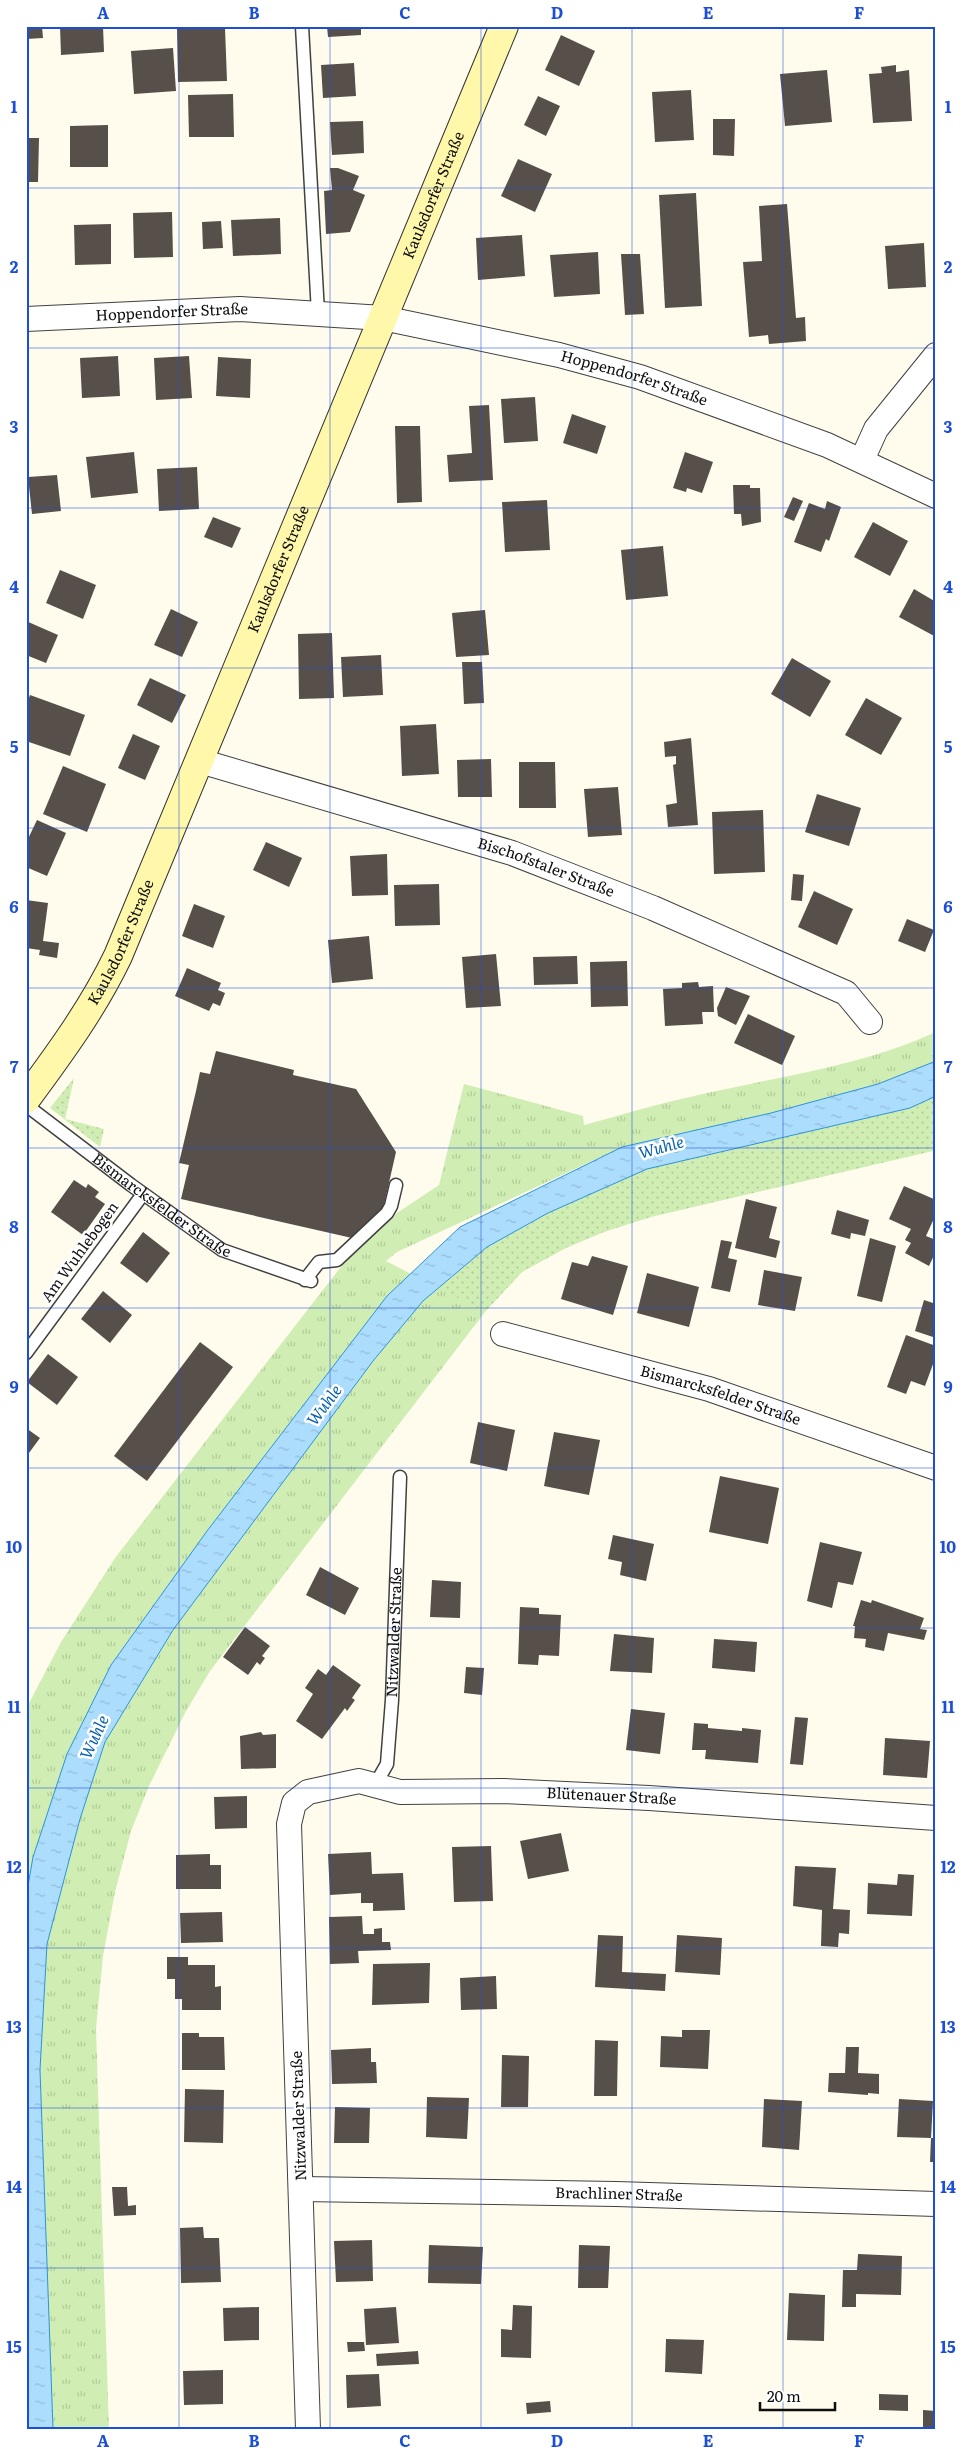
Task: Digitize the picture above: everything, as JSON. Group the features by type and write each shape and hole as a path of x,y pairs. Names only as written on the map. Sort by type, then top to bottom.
{"main road":[{"name":"Kaulsdorfer Straße","path":"26,1099 66,1046 105,984 200,761 504,26"}],"street":[{"name":"Hoppendorfer Straße","path":"26,319 240,309 383,318 559,355 640,377 721,405 862,460 936,496"},
{"path":"862,460 876,429 936,354"},
{"name":"Bischofstaler Straße","path":"200,761 512,853 568,873 846,993 870,1022"},
{"name":"Bismarcksfelder Straße","path":"503,1334 709,1389 936,1468"},
{"name":"Blütenauer Straße","path":"294,1803 308,1792 359,1780 400,1792 503,1790 936,1818"},
{"name":"Nitzwalder Straße","path":"294,1803 289,1824 308,2429"},
{"name":"Brachliner Straße","path":"301,2189 616,2194 936,2204"}],"lane":[{"path":"302,26 318,313"},
{"name":"Bismarcksfelder Straße","path":"26,1105 143,1194 222,1250 308,1280 319,1262 337,1260 387,1213 391,1206 396,1185"},
{"name":"Am Wuhlebogen","path":"26,1353 143,1194"},
{"name":"Nitzwalder Straße","path":"375,1785 388,1764 400,1477"}],"green space":[{"path":"936,1032 936,1061 878,1084 771,1113 622,1147 397,1252 386,1261 485,1312 210,1671 185,1713 149,1786 131,1831 115,1892 103,1956 96,2029 109,2429 53,2429 40,2070 47,1944 80,1819 105,1742 173,1630 373,1361 423,1301 387,1296 207,1531 111,1665 67,1754 26,1897 26,1709 61,1642 115,1558 347,1259 397,1213 439,1185 464,1084 583,1116 584,1125 680,1099 847,1063 907,1044"},
{"path":"74,1078 65,1119 104,1129 100,1147 50,1108"},
{"path":"936,1096 936,1150 651,1217 604,1232 566,1248 522,1272 485,1312 423,1301 487,1247 548,1213 647,1169 910,1108"}],"water":[{"name":"Wuhle","path":"936,1061 936,1096 910,1108 647,1169 548,1213 487,1247 423,1301 373,1361 173,1630 105,1742 80,1819 47,1944 40,2070 53,2429 26,2429 26,1897 33,1857 67,1754 111,1665 207,1531 387,1296 460,1227 622,1147 771,1113 878,1084"}],"building":[{"path":"26,26 42,26 43,38 26,39"},
{"path":"60,26 103,26 104,52 61,55"},
{"path":"327,26 361,26 361,35 328,37"},
{"path":"225,28 227,81 178,82 177,29"},
{"path":"561,35 595,51 579,86 545,70"},
{"path":"173,48 176,91 134,94 131,51"},
{"path":"354,63 356,96 323,98 321,65"},
{"path":"896,65 896,72 909,70 912,121 873,123 869,74 882,73 881,67"},
{"path":"827,70 832,122 785,126 780,74"},
{"path":"691,90 694,140 655,142 652,92"},
{"path":"233,94 234,137 189,137 188,95"},
{"path":"538,96 560,106 546,136 524,125"},
{"path":"713,119 735,119 734,156 713,155"},
{"path":"363,121 364,153 332,155 330,122"},
{"path":"108,125 108,167 70,167 70,126"},
{"path":"26,138 39,138 38,182 26,182"},
{"path":"518,159 552,174 535,212 501,196"},
{"path":"330,168 338,168 359,176 353,190 365,195 350,232 326,234 324,191 332,190"},
{"path":"696,193 702,306 665,308 659,195"},
{"path":"787,204 796,318 805,317 806,341 769,344 768,335 749,337 743,262 762,261 759,206"},
{"path":"172,212 173,257 134,258 133,213"},
{"path":"280,218 281,254 233,256 231,220"},
{"path":"221,221 223,248 203,249 202,222"},
{"path":"111,224 111,264 75,265 74,225"},
{"path":"522,235 525,276 478,280 476,238"},
{"path":"924,243 926,287 888,289 885,246"},
{"path":"598,252 600,294 554,297 550,255"},
{"path":"621,254 640,254 644,314 625,315"},
{"path":"118,356 120,396 82,398 80,358"},
{"path":"189,356 192,398 156,400 154,358"},
{"path":"218,357 251,359 250,398 216,396"},
{"path":"535,397 538,441 504,443 501,399"},
{"path":"489,405 493,480 449,482 447,455 472,453 469,406"},
{"path":"572,414 606,426 597,454 563,443"},
{"path":"395,426 420,426 422,502 397,503"},
{"path":"134,452 138,493 91,498 86,457"},
{"path":"685,452 713,462 702,493 687,488 686,492 673,488"},
{"path":"197,467 199,509 159,511 157,469"},
{"path":"57,475 61,511 32,514 28,477"},
{"path":"733,485 750,485 750,488 760,488 761,522 742,526 741,514 734,514"},
{"path":"793,497 803,501 794,521 784,517"},
{"path":"547,500 550,550 505,552 502,502"},
{"path":"827,501 841,507 829,541 826,539 821,552 794,542 809,503 825,509"},
{"path":"213,517 241,528 232,548 204,537"},
{"path":"873,522 908,541 890,576 854,557"},
{"path":"663,546 668,596 626,600 621,550"},
{"path":"60,570 96,585 83,619 46,603"},
{"path":"914,589 936,602 936,637 899,617"},
{"path":"171,609 198,622 182,657 154,645"},
{"path":"485,610 489,655 456,657 452,613"},
{"path":"26,621 58,635 46,663 26,655"},
{"path":"332,633 334,698 299,699 298,634"},
{"path":"381,655 383,695 343,697 341,657"},
{"path":"792,658 831,681 810,717 771,694"},
{"path":"462,662 482,662 484,703 464,704"},
{"path":"150,678 186,695 172,723 137,705"},
{"path":"30,695 85,715 70,756 26,741 26,706"},
{"path":"866,698 902,718 881,755 845,735"},
{"path":"436,724 439,774 402,776 400,726"},
{"path":"133,734 160,746 145,780 118,768"},
{"path":"691,738 698,825 668,827 666,805 677,803 673,765 676,764 676,756 665,757 664,742"},
{"path":"491,759 492,797 458,797 457,760"},
{"path":"519,762 555,762 556,808 519,808"},
{"path":"63,766 106,784 87,832 43,814"},
{"path":"618,787 622,835 588,837 584,789"},
{"path":"817,794 861,808 849,846 805,832"},
{"path":"763,810 765,872 714,874 712,812"},
{"path":"37,820 66,833 47,876 26,867 26,843"},
{"path":"266,842 302,858 289,887 253,870"},
{"path":"387,854 388,895 352,896 350,856"},
{"path":"793,874 804,875 802,901 791,900"},
{"path":"439,884 440,925 395,926 394,885"},
{"path":"814,891 853,909 837,945 798,927"},
{"path":"26,900 48,903 43,941 59,943 57,958 39,955 40,950 26,948"},
{"path":"194,904 225,916 213,948 182,936"},
{"path":"907,919 934,930 925,952 898,941"},
{"path":"369,936 373,979 332,983 328,940"},
{"path":"496,954 501,1006 466,1008 462,957"},
{"path":"577,956 578,984 534,985 533,957"},
{"path":"627,961 628,1006 591,1007 590,962"},
{"path":"187,968 221,983 218,990 225,993 220,1006 213,1003 209,1011 175,996"},
{"path":"698,982 699,987 713,986 714,1012 702,1012 703,1024 665,1026 663,989 682,988 682,983"},
{"path":"726,987 750,996 736,1025 718,1016 717,1008"},
{"path":"748,1014 795,1036 782,1065 734,1043"},
{"path":"216,1051 294,1070 293,1075 356,1089 396,1152 383,1209 352,1238 181,1199 189,1165 179,1163 200,1072 210,1074"},
{"path":"74,1180 86,1188 88,1184 99,1192 95,1197 105,1204 83,1235 51,1212"},
{"path":"904,1186 936,1200 936,1214 926,1236 936,1240 936,1251 929,1266 905,1253 911,1243 905,1240 911,1229 889,1219"},
{"path":"746,1199 777,1207 769,1238 780,1241 776,1258 735,1248"},
{"path":"837,1210 869,1220 865,1236 851,1233 850,1239 831,1234"},
{"path":"143,1232 170,1253 147,1283 120,1263"},
{"path":"870,1238 896,1246 882,1302 857,1296"},
{"path":"721,1240 732,1242 728,1258 737,1260 730,1292 711,1288"},
{"path":"592,1256 628,1266 613,1315 561,1299 572,1262 588,1266"},
{"path":"764,1270 802,1277 795,1311 758,1305"},
{"path":"647,1273 699,1287 689,1327 637,1313"},
{"path":"103,1291 132,1315 110,1343 81,1319"},
{"path":"924,1300 936,1304 936,1338 915,1331"},
{"path":"906,1335 936,1346 936,1356 925,1386 911,1381 906,1394 887,1387"},
{"path":"200,1342 233,1367 147,1481 114,1456"},
{"path":"48,1354 78,1377 57,1405 27,1382"},
{"path":"478,1422 515,1430 507,1471 470,1463"},
{"path":"26,1428 40,1438 26,1457"},
{"path":"554,1432 600,1440 589,1495 544,1486"},
{"path":"720,1476 779,1488 768,1544 709,1532"},
{"path":"613,1535 654,1544 646,1581 620,1575 622,1562 608,1559"},
{"path":"820,1542 862,1552 853,1585 838,1582 832,1608 807,1601"},
{"path":"320,1567 359,1588 345,1615 306,1595"},
{"path":"432,1580 461,1582 460,1618 430,1617"},
{"path":"861,1600 871,1603 872,1600 924,1618 920,1629 927,1630 924,1640 888,1633 884,1651 865,1647 866,1639 854,1638 855,1626 853,1626"},
{"path":"520,1607 539,1608 539,1614 561,1615 559,1656 539,1655 538,1665 518,1664"},
{"path":"245,1627 270,1646 262,1656 265,1658 260,1665 257,1662 248,1675 223,1657"},
{"path":"614,1634 654,1638 652,1673 610,1671"},
{"path":"714,1639 757,1642 755,1672 712,1668"},
{"path":"333,1665 361,1685 352,1698 355,1700 347,1711 345,1708 322,1739 296,1721 313,1694 305,1688 318,1669 326,1675"},
{"path":"466,1667 484,1668 482,1695 464,1693"},
{"path":"631,1709 665,1713 660,1754 626,1750"},
{"path":"795,1717 808,1718 803,1765 790,1764"},
{"path":"694,1723 708,1724 708,1728 742,1731 742,1728 761,1730 758,1763 705,1759 706,1750 692,1750"},
{"path":"261,1732 263,1735 276,1734 276,1768 241,1769 240,1736"},
{"path":"885,1738 930,1741 927,1778 883,1775"},
{"path":"247,1796 247,1828 215,1829 214,1797"},
{"path":"561,1833 569,1871 528,1879 520,1841"},
{"path":"491,1846 493,1901 454,1902 452,1847"},
{"path":"371,1852 372,1874 403,1873 405,1910 373,1911 373,1903 361,1903 361,1893 330,1895 328,1854"},
{"path":"210,1854 210,1865 221,1865 221,1889 176,1889 176,1855"},
{"path":"795,1866 836,1868 833,1909 850,1910 849,1934 839,1933 838,1947 821,1946 822,1910 793,1906"},
{"path":"898,1874 914,1875 912,1916 867,1914 868,1883 897,1885"},
{"path":"222,1912 223,1942 181,1943 180,1913"},
{"path":"362,1916 363,1934 374,1934 374,1929 382,1928 382,1942 390,1942 391,1950 358,1951 359,1963 330,1964 329,1917"},
{"path":"598,1935 623,1936 622,1972 666,1974 665,1991 595,1987"},
{"path":"677,1935 722,1938 720,1975 675,1972"},
{"path":"167,1957 188,1957 188,1965 215,1965 215,1987 221,1986 221,2010 182,2010 182,1999 175,1999 175,1979 167,1979"},
{"path":"430,1963 429,2003 372,2005 373,1964"},
{"path":"496,1976 497,2009 461,2010 460,1978"},
{"path":"682,2030 710,2030 708,2069 660,2067 661,2036 682,2037"},
{"path":"182,2033 199,2033 199,2037 224,2037 225,2070 182,2070"},
{"path":"595,2040 618,2041 617,2096 594,2096"},
{"path":"846,2047 859,2047 858,2073 879,2074 879,2094 828,2092 829,2073 845,2073"},
{"path":"371,2048 371,2062 376,2062 377,2083 332,2084 331,2050"},
{"path":"502,2055 529,2056 528,2107 501,2107"},
{"path":"185,2089 224,2090 223,2143 184,2142"},
{"path":"427,2097 469,2098 467,2139 426,2137"},
{"path":"764,2099 802,2101 799,2150 762,2147"},
{"path":"899,2099 933,2101 931,2138 897,2137"},
{"path":"335,2107 370,2108 369,2143 334,2143"},
{"path":"931,2138 936,2138 936,2162 930,2162"},
{"path":"112,2187 127,2187 128,2206 136,2205 136,2215 114,2216"},
{"path":"203,2227 204,2238 219,2238 221,2282 181,2283 180,2228"},
{"path":"372,2240 373,2281 336,2282 334,2241"},
{"path":"429,2245 483,2247 481,2284 428,2283"},
{"path":"579,2245 610,2246 608,2288 578,2288"},
{"path":"858,2254 902,2256 901,2295 856,2294 856,2307 842,2307 843,2270 857,2270"},
{"path":"789,2293 825,2295 824,2341 787,2340"},
{"path":"513,2305 532,2306 531,2358 501,2357 501,2329 512,2330"},
{"path":"259,2307 259,2340 224,2341 223,2308"},
{"path":"396,2307 399,2343 366,2345 364,2309"},
{"path":"666,2339 704,2340 702,2374 665,2372"},
{"path":"347,2342 364,2342 365,2351 348,2352"},
{"path":"418,2351 419,2364 377,2366 376,2354"},
{"path":"223,2370 223,2404 184,2405 183,2371"},
{"path":"379,2374 381,2406 347,2408 346,2375"},
{"path":"879,2394 908,2395 908,2411 879,2410"},
{"path":"550,2401 551,2412 527,2414 526,2403"},
{"path":"923,2410 936,2411 936,2429 923,2429"}]}
